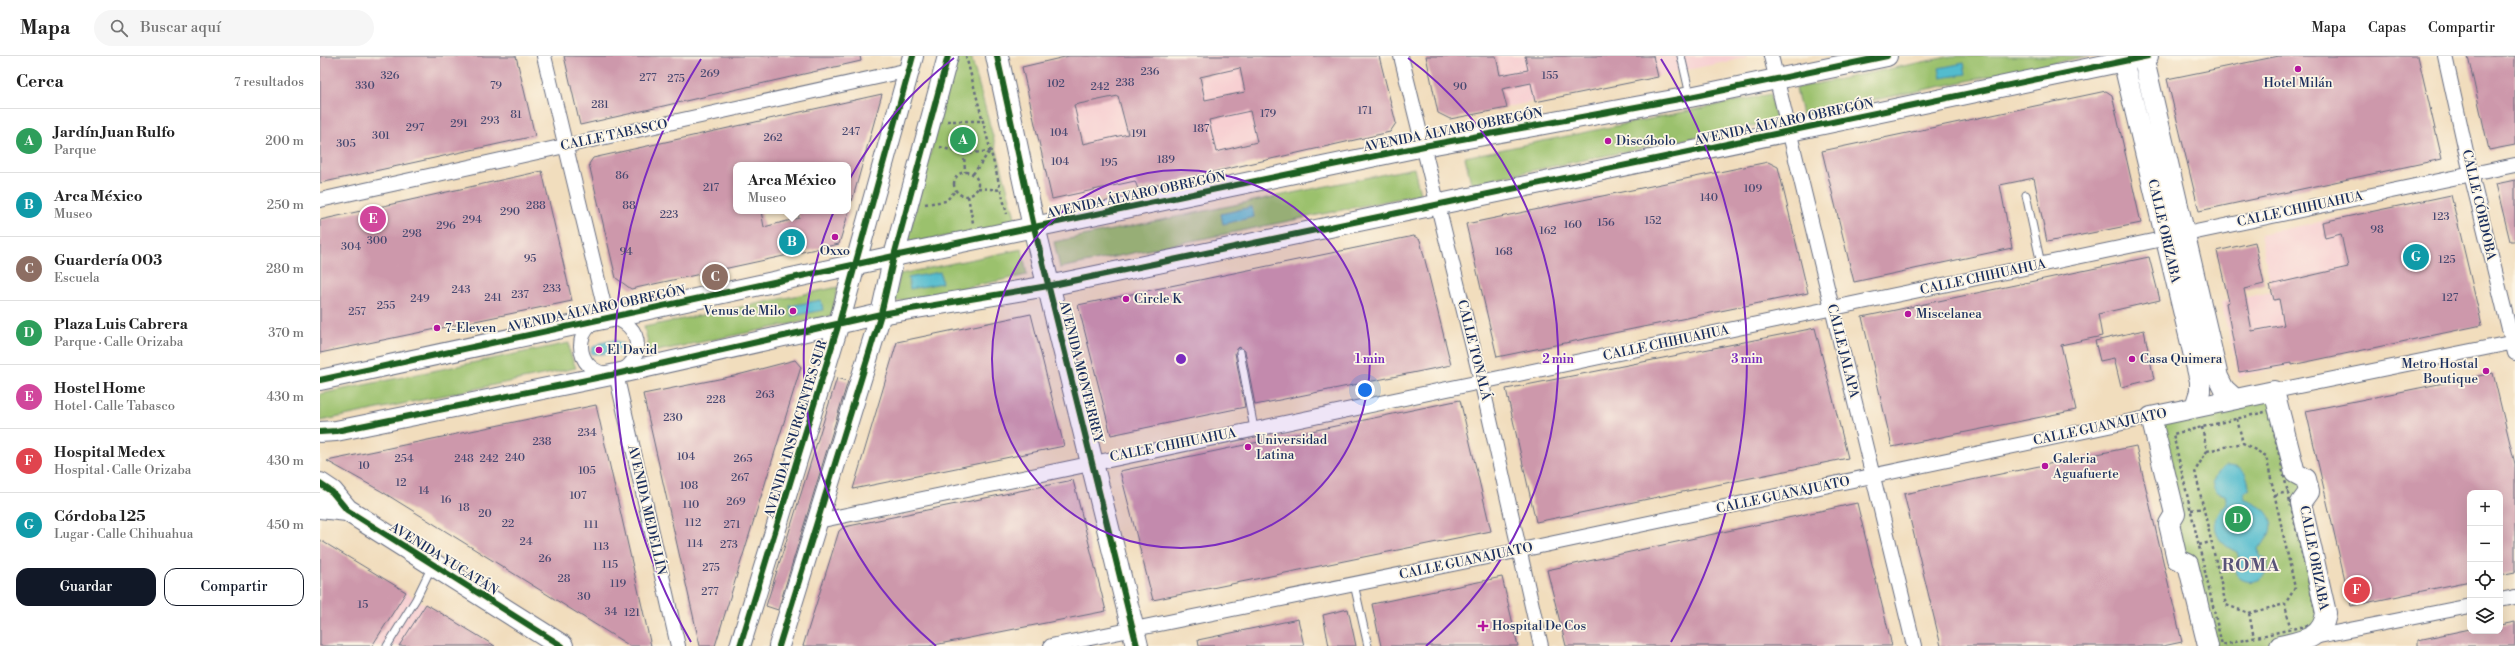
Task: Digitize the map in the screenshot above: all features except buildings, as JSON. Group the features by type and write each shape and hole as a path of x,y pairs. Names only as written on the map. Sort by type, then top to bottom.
{"main road":[{"path":"779,646 881,314 894,256 948,56"},
{"name":"AVENIDA MONTERREY","path":"997,56 1034,227 1135,638"},
{"name":"AVENIDA ÁLVARO OBREGÓN","path":"320,380 894,256 1424,146 1690,97 1887,56"},
{"name":"AVENIDA ÁLVARO OBREGÓN","path":"881,314 1048,286 1437,204 1790,132 2123,58 2145,56"},
{"name":"CALLE ORIZABA","path":"2145,56 2218,377 2224,389 2234,398"},
{"name":"CALLE ORIZABA","path":"2123,58 2200,381 2200,391 2195,407"},
{"name":"AVENIDA INSURGENTES SUR","path":"740,646 839,323 911,63"},
{"path":"320,432 336,431 616,374 881,314"},
{"name":"CALLE ORIZABA","path":"2274,391 2295,473 2306,479 2309,492 2301,503 2326,613 2321,629 2314,637"},
{"name":"CALLE GUANAJUATO","path":"2151,417 2234,398 2274,391"},
{"path":"2151,417 2174,514 2169,524 2177,559 2188,564 2208,646"},
{"name":"AVENIDA YUCATÁN","path":"320,484 332,492 347,510 562,646"},
{"name":"AVENIDA YUCATÁN","path":"320,507 347,510"},
{"path":"2289,641 2314,637"}],"street":[{"path":"544,56 607,318"},
{"name":"CALLE TONALÁ","path":"1401,56 1481,380 1521,550 1541,646"},
{"name":"CALLE JALAPA","path":"1772,56 1914,646"},
{"name":"CALLE CÓRDOBA","path":"2445,56 2471,174 2514,346"},
{"name":"CALLE TABASCO","path":"320,200 565,145 911,63"},
{"name":"CALLE CHIHUAHUA","path":"818,520 1481,380 1833,309 2185,232 2515,165"},
{"path":"607,318 622,321 633,331 636,338 637,353 634,360 623,371 616,374 600,373 592,369 586,363 581,347 586,331 591,324 607,318"},
{"name":"CALLE GUANAJUATO","path":"2274,391 2514,346"},
{"name":"AVENIDA MEDELLÍN","path":"616,374 678,646"},
{"name":"CALLE GUANAJUATO","path":"1051,646 1135,638 1354,584 2151,417"},
{"path":"2503,599 2515,597"},
{"path":"2314,637 2467,607"}],"lane":[{"path":"1681,56 1690,97"},
{"path":"2026,195 2041,264"},
{"path":"1240,352 1254,429"},
{"path":"387,646 416,599 432,564"},
{"path":"1354,584 1368,646"}],"path":[{"path":"966,56 1008,219"},
{"path":"945,121 982,121"},
{"path":"937,146 964,154 990,151"},
{"path":"973,174 990,151"},
{"path":"964,154 965,172"},
{"path":"956,190 962,196 968,196 973,195 978,188 978,181 973,174 965,172"},
{"path":"921,204 946,201 956,190 956,179 965,172"},
{"path":"978,188 1001,190"},
{"path":"968,196 974,225"},
{"path":"966,226 980,224"},
{"path":"2269,411 2318,623 2289,641 2254,638 2222,645 2173,434 2202,427 2269,411"},
{"path":"2237,419 2243,443"},
{"path":"2202,427 2207,451 2195,471 2226,605 2249,613 2285,604"},
{"path":"2207,451 2243,443 2266,456 2295,588 2285,604 2289,641"},
{"path":"2275,495 2288,492"},
{"path":"2191,510 2204,508"},
{"path":"2199,545 2212,542"},
{"path":"2249,613 2254,638"}],"shaded area":[{"path":"1295,56 1324,56 1331,85 1384,75 1396,123 1390,132 1054,208 1033,114"},
{"path":"1465,56 1747,56 1745,58 1450,119 1438,113"},
{"path":"2357,214 2371,280 2279,299 2292,365 2239,376 2221,302 2272,292 2260,234"},
{"path":"406,592 416,599 495,646 372,646"}],"green space":[{"path":"956,56 971,56 1017,224 914,242 908,239"},
{"path":"1952,56 2088,56 1802,115 1796,88"},
{"path":"1771,94 1776,121 1471,183 1465,157"},
{"path":"1414,168 1420,194 1060,268 1054,242"},
{"path":"1022,249 1027,275 894,302 900,274"},
{"path":"838,287 831,316 647,353 648,342 644,327"},
{"path":"569,343 570,353 576,368 320,421 320,394"},
{"path":"2274,391 2306,479 2325,622 2280,646 2208,646 2151,417"}],"water":[{"path":"1964,63 1966,74 1941,78 1939,68"},
{"path":"1252,207 1254,217 1223,224 1221,214"},
{"path":"940,272 942,283 910,289 908,278"},
{"path":"821,300 823,310 792,316 790,306"},
{"path":"614,340 624,344 621,349 609,354 592,354 592,348 600,343"},
{"path":"2225,466 2236,467 2243,471 2247,478 2249,489 2243,493 2245,499 2262,507 2271,520 2272,527 2270,534 2266,541 2258,548 2259,556 2266,559 2268,572 2262,578 2255,581 2248,581 2237,576 2235,565 2239,559 2237,552 2223,543 2218,537 2216,531 2215,524 2217,517 2227,503 2225,495 2216,492 2213,482 2217,472"}],"cycle path":[{"path":"740,646 839,323 913,56"},
{"path":"779,646 881,314 894,256 948,56"},
{"path":"997,56 1034,227 1137,646"},
{"path":"320,380 894,256 1424,146 1690,97 1887,56"},
{"path":"320,432 336,431 616,374 881,314 1048,286 2148,56"},
{"path":"320,484 332,492 347,510 562,646"}],"place":[{"name":"Hotel Milán","path":"2298,69"},
{"name":"Jardín Juan Rulfo","path":"963,140"},
{"name":"Discóbolo","path":"1608,141"},
{"name":"Hostel Home","path":"373,219"},
{"name":"Oxxo","path":"835,237"},
{"name":"Arca México","path":"792,242"},
{"name":"Córdoba 125","path":"2416,257"},
{"name":"Guardería 003","path":"715,277"},
{"name":"Circle K","path":"1126,299"},
{"name":"Venus de Milo","path":"793,311"},
{"name":"Miscelanea","path":"1908,314"},
{"name":"7-Eleven","path":"437,328"},
{"name":"El David","path":"599,350"},
{"name":"Casa Quimera","path":"2132,359"},
{"name":"Metro Hostal Boutique","path":"2486,371"},
{"name":"Universidad Latina","path":"1248,447"},
{"name":"Galeria Aguafuerte","path":"2045,466"},
{"name":"Plaza Luis Cabrera","path":"2238,519"},
{"name":"Hospital Medex","path":"2357,590"},
{"name":"Hospital De Cos","path":"1483,626"}],"district":[{"name":"ROMA","path":"2251,566"}]}
